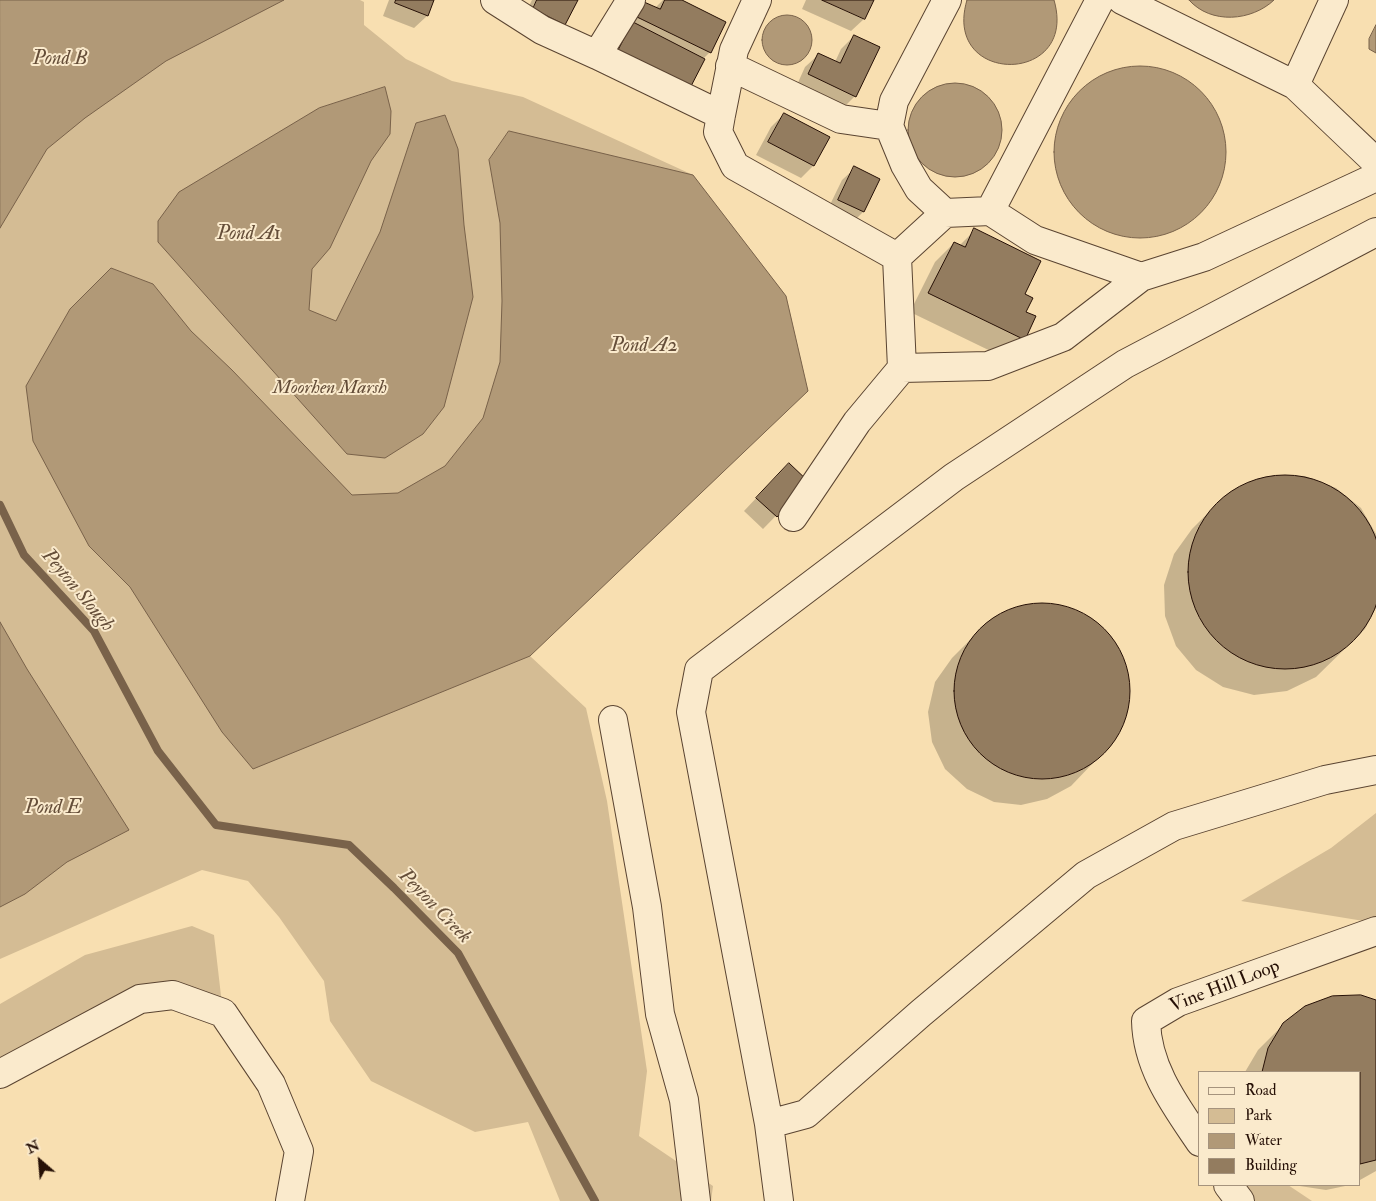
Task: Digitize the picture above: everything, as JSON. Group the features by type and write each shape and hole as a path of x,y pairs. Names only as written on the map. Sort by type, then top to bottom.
{"street":[{"path":"495,0 542,30 720,115"},
{"path":"597,55 630,0"},
{"path":"945,213 919,189 905,165 889,126 894,101 947,0"},
{"path":"990,211 1100,0"},
{"path":"1122,0 1295,85 1376,162"},
{"path":"1295,85 1334,0"},
{"path":"755,1 734,50 720,115 718,132 735,166 897,257"},
{"path":"730,66 841,119 889,126"},
{"path":"902,368 988,366 1063,337 1141,277 1204,257 1376,177"},
{"path":"897,257 945,213 990,211 1035,240 1141,277"},
{"path":"779,1201 769,1124 691,712 699,670 954,477 1117,370 1376,232"},
{"path":"793,517 857,422 902,368 897,257"},
{"path":"613,720 647,907 660,1014 684,1100 696,1201"},
{"path":"769,1124 806,1114 921,1013 1086,875 1174,826 1325,780 1376,770"},
{"name":"Vine Hill Loop","path":"1198,1139 1164,1088 1146,1040 1146,1021 1178,1002 1376,932"},
{"path":"0,1074 140,999 173,995 223,1013 271,1084 299,1151 290,1201"},
{"path":"1229,1186 1240,1201"}],"green space":[{"name":"Moorhen Marsh","path":"0,0 360,0 364,2 364,25 406,59 452,81 523,97 693,175 786,296 808,391 530,656 586,708 607,801 647,1071 639,1136 713,1186 711,1201 560,1201 528,1122 475,1132 371,1081 330,1021 324,981 279,917 248,881 202,870 0,959"},
{"path":"1376,813 1376,923 1241,901 1331,848"},
{"path":"192,926 214,935 223,1013 173,995 0,1074 0,1004 85,955"},
{"path":"1246,1186 1290,1186 1312,1201 1238,1201"}],"water":[{"name":"Pond B","path":"0,0 284,0 166,61 85,118 47,149 0,228"},
{"path":"967,0 1054,0 1056,28 1047,48 1031,60 1010,64 990,60 973,48 964,28"},
{"path":"1189,0 1274,0 1265,7 1243,16 1220,17 1208,14"},
{"path":"792,15 805,22 811,30 811,50 805,58 797,64 782,65 769,58 763,50 762,35 769,22 777,16"},
{"path":"1376,25 1376,53 1369,49 1369,39"},
{"path":"1132,66 1148,66 1181,76 1201,91 1216,111 1224,135 1226,152 1224,169 1216,193 1201,213 1181,228 1165,234 1148,238 1132,238 1099,228 1074,207 1064,193 1058,177 1054,160 1054,144 1064,111 1085,86 1099,76 1115,70"},
{"path":"955,83 973,87 988,97 998,112 1002,130 998,148 988,163 973,173 955,177 937,173 922,163 912,148 908,130 912,112 922,97 937,87"},
{"name":"Pond A1","path":"385,87 391,111 390,134 371,161 330,248 312,269 309,310 336,321 380,232 416,123 445,115 458,149 464,225 473,297 444,407 423,434 385,458 347,454 158,242 158,221 179,192 319,108"},
{"name":"Pond A2","path":"509,131 693,175 786,296 808,391 530,656 253,769 222,732 130,587 89,546 33,441 26,386 70,309 111,268 153,284 191,331 232,370 352,495 398,493 445,466 483,418 500,362 502,301 500,223 489,160"},
{"name":"Pond E","path":"0,622 27,669 129,830 67,862 25,894 0,907"}],"building":[{"path":"396,0 434,0 428,16 395,3"},
{"path":"537,0 578,0 565,25 533,9"},
{"path":"665,0 682,0 726,22 711,53 637,17 644,2 660,9"},
{"path":"822,0 874,0 865,19"},
{"path":"633,22 705,59 688,92 616,55"},
{"path":"854,35 880,47 856,97 808,74 818,53 840,63"},
{"path":"784,113 830,137 814,166 768,142"},
{"path":"854,166 880,179 864,212 838,200"},
{"path":"974,228 1041,261 1025,294 1033,298 1026,312 1036,316 1025,340 928,293 954,242 965,247"},
{"path":"789,463 810,483 777,517 756,498"},
{"path":"1285,475 1304,477 1322,482 1339,491 1354,503 1366,518 1377,541 1377,603 1375,609 1366,626 1354,641 1339,653 1322,662 1304,667 1285,669 1266,667 1248,662 1231,653 1216,641 1204,626 1195,609 1190,591 1188,572 1190,553 1195,535 1204,518 1216,503 1231,491 1248,482 1266,477"},
{"path":"1051,603 1076,609 1084,613 1110,635 1124,657 1129,674 1129,708 1124,725 1110,747 1098,759 1076,773 1059,778 1033,779 1008,773 1000,769 974,747 960,725 955,708 954,682 960,657 964,649 986,623 1008,609 1025,604"},
{"path":"1361,995 1376,1000 1376,1160 1361,1164 1361,1071 1262,1071 1268,1048 1283,1023 1305,1006 1332,996"}],"waterway":[{"name":"Peyton Creek","path":"0,505 24,555 94,631 158,751 216,825 349,845 458,953 595,1201"}],"water label":[{"name":"Peyton Slough","path":"77,591"}]}
